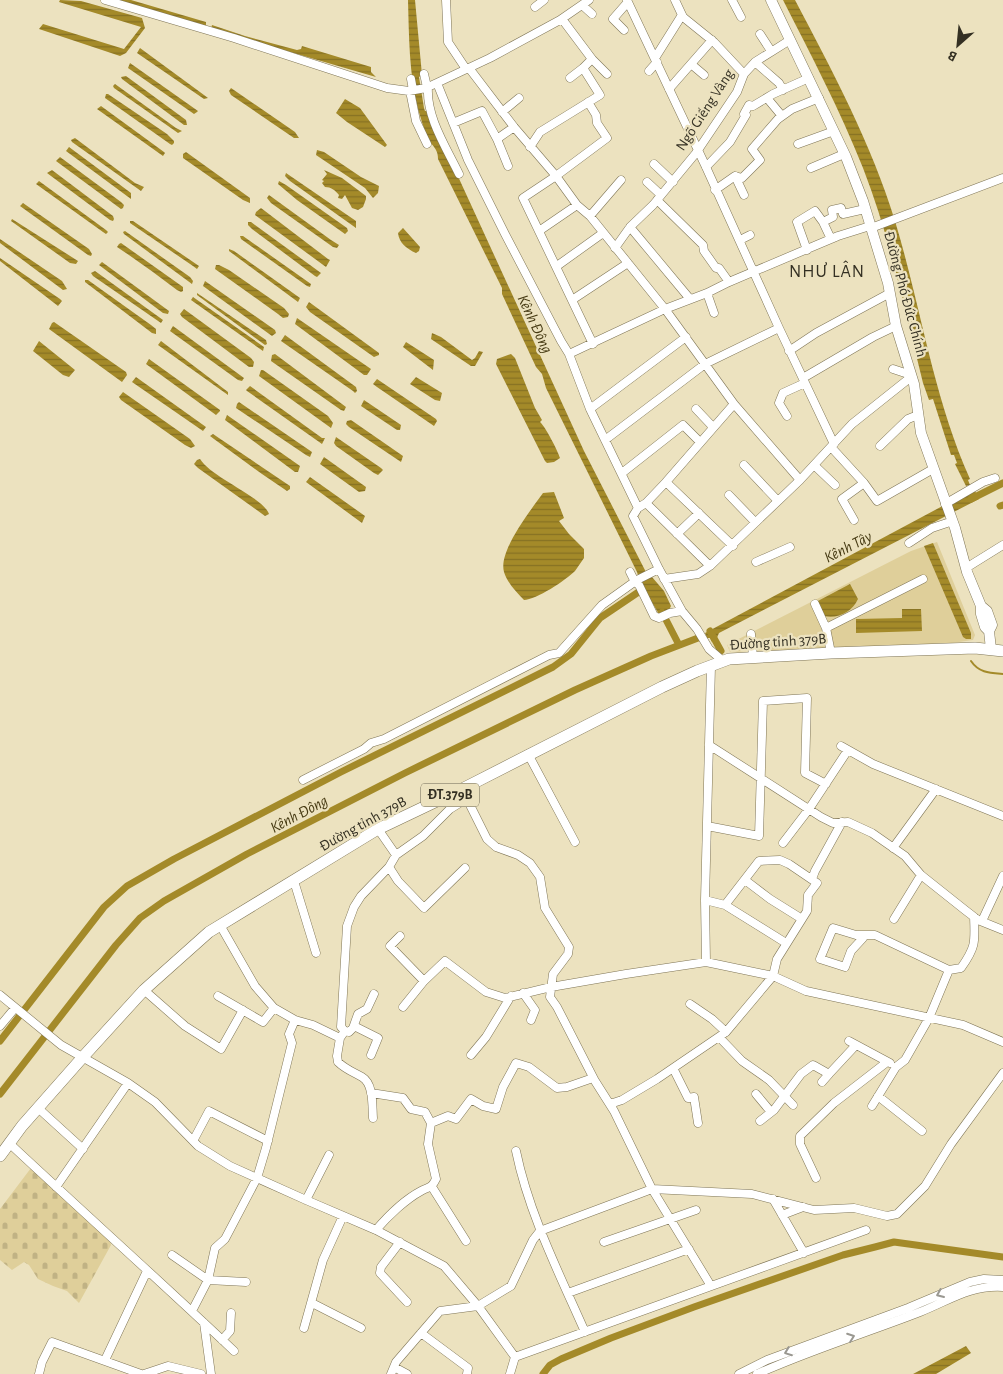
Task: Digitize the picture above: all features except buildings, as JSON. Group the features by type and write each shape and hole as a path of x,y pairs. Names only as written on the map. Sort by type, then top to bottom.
{"main road":[{"name":"Đường Phó Đức Chính","path":"771,0 819,98 844,154 854,187 874,226 896,326 914,384 921,433 966,568 981,606 987,611 992,625 989,631 997,651"},
{"name":"Đường tỉnh 379B","path":"0,1156 38,1108 144,990 209,932 378,829 464,794 528,754 697,670 724,661 736,658 832,653 975,648 997,651"}],"street":[{"path":"105,0 234,38 387,88 411,90 427,87 490,58 562,19 585,2 592,14"},
{"path":"446,0 448,42 530,147 556,176 577,205 590,216 665,309 734,404 800,480"},
{"path":"535,7 544,0"},
{"path":"675,0 682,15 712,40 744,74"},
{"path":"732,0 741,17"},
{"path":"624,30 613,18 627,2 740,240 833,446 864,482 877,501 933,470"},
{"path":"649,71 682,15"},
{"path":"562,19 592,59 606,74"},
{"path":"760,34 771,51"},
{"path":"669,89 712,40"},
{"name":"Ngõ Giếng Vàng","path":"615,248 630,227 657,200 696,153 697,148 737,92 744,74 755,62 790,40"},
{"path":"570,78 592,59"},
{"path":"755,62 779,83 783,90"},
{"path":"691,64 704,75"},
{"path":"530,147 540,132 600,96 583,68"},
{"path":"424,74 427,100 458,174"},
{"path":"412,78 411,90 416,120 427,144"},
{"path":"706,167 730,142 750,105 753,106 809,78"},
{"path":"436,83 468,160 569,354 590,408 622,473 642,506 677,534 710,566"},
{"path":"502,112 519,98"},
{"path":"767,98 782,116"},
{"path":"734,176 742,178 760,160 752,149 782,116 792,109 819,98"},
{"path":"588,102 596,115 597,123 607,138 523,198 593,344"},
{"path":"453,123 482,111 497,139 508,166"},
{"path":"497,139 514,127"},
{"path":"798,144 834,131"},
{"path":"812,168 844,154"},
{"path":"654,164 673,182"},
{"path":"715,190 734,176"},
{"path":"734,176 744,195"},
{"path":"569,354 665,309 707,293 728,282 831,239 897,218 1003,178"},
{"path":"590,216 621,180"},
{"path":"647,182 657,200 703,245 704,251 728,282"},
{"path":"539,231 577,205"},
{"path":"824,222 833,217 832,210 841,208 843,214 866,209"},
{"path":"807,250 797,222 815,211 824,222 831,239"},
{"path":"630,227 690,299"},
{"path":"556,266 603,233"},
{"path":"740,240 750,235"},
{"path":"572,300 628,263"},
{"path":"789,351 816,333 890,292"},
{"path":"707,293 714,313"},
{"path":"787,416 779,403 784,394 873,338 896,326"},
{"path":"605,440 705,364 779,328"},
{"path":"590,408 686,337"},
{"path":"892,369 911,376"},
{"path":"664,580 698,574 710,566 800,480 852,424 911,376"},
{"path":"724,661 709,649 682,611 664,580 633,516 666,482 734,404"},
{"path":"696,409 712,427"},
{"path":"880,446 908,419 918,415"},
{"path":"622,473 683,425 700,442"},
{"path":"744,465 778,501"},
{"path":"814,465 834,485"},
{"path":"945,503 983,482 996,478"},
{"path":"666,482 733,546"},
{"path":"854,520 842,499 864,482"},
{"path":"729,494 755,522"},
{"path":"677,534 699,513"},
{"path":"909,543 932,528 949,521"},
{"path":"966,568 1003,545"},
{"path":"756,562 790,548"},
{"path":"303,780 364,749 371,743 393,734 549,655 559,653 602,605 636,581 659,569"},
{"path":"630,572 654,616 659,618 670,613 682,611"},
{"path":"826,628 923,579"},
{"path":"815,604 826,628 832,653"},
{"path":"751,634 753,657"},
{"path":"706,962 711,666"},
{"path":"707,826 759,836 763,701 807,698 805,773 826,784"},
{"path":"709,745 833,823 848,822 872,833 906,856 921,874 974,917 1003,930"},
{"path":"783,843 826,784 844,748 873,764 1003,816"},
{"path":"528,754 575,842"},
{"path":"893,848 936,789"},
{"path":"373,1118 371,1093 364,1078 342,1067 338,1062 342,1035 347,926 357,902 388,867 396,855 423,836 464,794 488,839 496,847 518,855 530,863 540,877 545,908 569,946 568,954 553,974 550,997 593,1078 610,1104 652,1189 711,1286"},
{"path":"812,879 842,822"},
{"path":"378,829 396,855"},
{"path":"610,1104 622,1100 722,1034 773,976 777,959 808,911 808,895 817,883 780,860 759,862 725,905"},
{"path":"388,867 398,881 424,908 465,868"},
{"path":"894,919 921,874"},
{"path":"982,921 1003,876"},
{"path":"745,880 770,899 802,919"},
{"path":"294,881 316,954"},
{"path":"706,900 725,905 786,943"},
{"path":"862,938 851,951 845,968 820,959 833,928 856,935 875,935 949,970 961,968 972,952 975,940 974,917"},
{"path":"220,925 255,986 274,1008 295,1020 342,1035 349,1032 354,1026 358,1014 367,1009 374,994"},
{"path":"400,936 390,946 424,981"},
{"path":"403,1007 424,981 445,961 486,992 504,998 551,987 706,962 773,976 806,991 963,1025 1003,1042"},
{"path":"872,1106 896,1067 905,1060 929,1018 949,970"},
{"path":"144,990 185,1026 221,1049 243,1010"},
{"path":"523,993 535,1010 531,1020"},
{"path":"0,995 61,1045 128,1083 155,1102 193,1141 230,1166 376,1230 444,1266 478,1306 515,1357"},
{"path":"218,996 263,1022 274,1008"},
{"path":"471,1055 486,1037 511,996"},
{"path":"690,1004 712,1020 742,1061 769,1080 793,1104"},
{"path":"0,1026 15,1009"},
{"path":"192,1311 208,1280 215,1248 225,1239 257,1178 292,1043 290,1034 295,1020"},
{"path":"354,1026 378,1038 370,1055"},
{"path":"822,1082 852,1043 896,1067"},
{"path":"816,1178 800,1144 800,1136 834,1102 887,1062"},
{"path":"431,1123 448,1116 456,1118 472,1099 483,1106 496,1109 503,1087 516,1063 529,1067 556,1088 567,1088 593,1078"},
{"path":"760,1121 786,1096 801,1074 812,1064 829,1074"},
{"path":"673,1068 688,1098 694,1097 698,1123"},
{"path":"407,1374 392,1371 396,1362 440,1311 478,1306 511,1286 533,1240 540,1231 652,1189 752,1194 814,1210 854,1208 887,1216 897,1214 925,1186 951,1144 1003,1073"},
{"path":"56,1187 128,1083"},
{"path":"371,1093 404,1098 411,1109 425,1112 431,1123 428,1144 436,1180 432,1187 421,1190 388,1217 376,1230"},
{"path":"756,1094 771,1112"},
{"path":"878,1096 922,1131"},
{"path":"38,1108 83,1149"},
{"path":"193,1141 209,1111 268,1140"},
{"path":"9,1143 234,1351"},
{"path":"516,1151 521,1175 540,1231 585,1332"},
{"path":"306,1200 329,1155"},
{"path":"432,1187 466,1241"},
{"path":"773,1200 804,1253"},
{"path":"782,1215 803,1207"},
{"path":"604,1242 696,1210"},
{"path":"304,1328 323,1260 343,1216"},
{"path":"515,1357 866,1230"},
{"path":"400,1242 381,1267 380,1273 407,1302"},
{"path":"568,1293 689,1249"},
{"path":"172,1255 208,1280 246,1282"},
{"path":"105,1360 147,1271"},
{"path":"757,1374 970,1282 984,1279 1003,1280"},
{"path":"739,1374 767,1360 885,1320 921,1312 962,1293 987,1286 1003,1287"},
{"path":"312,1303 361,1328"},
{"path":"222,1340 230,1331 231,1313"},
{"path":"204,1324 211,1374"},
{"path":"421,1333 468,1368 467,1374"},
{"path":"39,1374 42,1362 52,1342 142,1374 168,1366 201,1374"},
{"path":"510,1374 515,1357"}],"green space":[{"path":"937,542 975,635 973,640 952,643 730,652 727,645 911,551"},
{"path":"31,1168 110,1240 111,1245 79,1303 67,1291 38,1279 29,1265 24,1262 12,1270 0,1260 0,1209"}],"shaded area":[{"path":"60,0 81,1 142,18 145,28 126,53 120,56 39,29 43,24 124,49 141,27 59,2"},
{"path":"113,0 131,0 206,22 206,25 204,26"},
{"path":"408,0 415,0 422,75 419,77 425,111 428,111 584,451 649,578 652,577 664,591 671,606 669,610 660,616 640,582 637,572 546,388 542,374 536,367 502,294 502,288 438,159 436,150 426,134 418,109 413,82"},
{"path":"783,0 795,0 837,81 875,164 895,221 946,416 970,479 968,480 970,485 966,486 955,464 957,463 954,455 951,455 933,399 929,400 923,383 889,247 863,168 815,62"},
{"path":"212,25 297,50 301,49 302,46 371,67 371,72 376,77 211,29"},
{"path":"140,48 208,98 204,99 137,53"},
{"path":"130,63 198,111 194,114 128,68"},
{"path":"126,76 186,120 187,125 184,125 121,77"},
{"path":"115,84 182,131 178,133 114,88"},
{"path":"231,88 295,132 299,138 294,138 231,95 229,91"},
{"path":"106,94 167,134 174,143 170,144 105,98"},
{"path":"345,99 360,108 387,145 385,147 336,113"},
{"path":"101,106 164,152 163,156 97,109"},
{"path":"75,138 135,183 144,187 141,191 72,142 71,140"},
{"path":"69,147 131,193 131,199 66,151"},
{"path":"317,150 324,152 361,177 379,186 378,193 373,198 365,188 316,155"},
{"path":"186,152 250,198 250,203 183,158 183,154"},
{"path":"60,157 121,202 124,205 123,208 121,209 56,161"},
{"path":"52,170 113,216 113,221 47,173"},
{"path":"324,170 342,178 366,196 363,207 358,210 352,208 345,195 342,199 338,198 339,195 334,190 325,187 322,180 327,174"},
{"path":"286,173 356,221 356,228 290,181 285,176"},
{"path":"39,181 108,232 106,234 103,232 36,184"},
{"path":"279,181 347,228 348,231 345,234 297,200 278,184"},
{"path":"269,195 339,245 337,248 271,203 267,198"},
{"path":"23,203 89,249 92,254 91,256 20,206"},
{"path":"261,208 330,260 326,267 255,215"},
{"path":"12,219 78,261 76,264 70,263 11,221"},
{"path":"130,221 133,221 199,266 197,269 130,223"},
{"path":"248,222 251,222 321,273 317,277 315,276 252,229"},
{"path":"403,228 420,247 416,253 407,248 400,240 398,233"},
{"path":"125,231 190,277 193,281 192,284 124,234 123,232"},
{"path":"240,236 243,236 311,284 310,287 241,239"},
{"path":"0,239 62,281 67,289 63,290 0,243"},
{"path":"121,243 183,287 183,291 177,290 117,247"},
{"path":"229,249 300,298 298,302 229,251"},
{"path":"0,258 62,301 58,306 0,261"},
{"path":"102,262 169,311 168,314 163,313 99,265"},
{"path":"216,265 229,270 284,308 289,314 288,317 283,318 215,269"},
{"path":"95,271 163,320 161,323 93,276 91,273"},
{"path":"85,280 88,280 151,325 156,329 156,334 152,333 85,282"},
{"path":"205,281 275,330 276,333 272,336 203,286"},
{"path":"197,293 266,340 267,344 265,345 197,295"},
{"path":"193,297 264,347 263,351 191,300"},
{"path":"309,302 379,353 379,355 374,357 310,312 306,307"},
{"path":"184,309 251,358 254,362 253,367 249,367 182,317 180,314"},
{"path":"297,318 371,369 367,375 364,375 295,324"},
{"path":"54,322 126,372 127,375 122,382 49,329"},
{"path":"173,326 244,378 242,381 170,331"},
{"path":"432,333 441,337 472,360 479,351 483,352 475,366 471,366 431,339"},
{"path":"285,335 356,387 357,391 355,393 281,341"},
{"path":"39,341 75,370 69,377 63,375 33,351"},
{"path":"161,341 228,392 228,395 158,345"},
{"path":"406,342 434,360 433,370 403,347"},
{"path":"275,354 346,407 344,411 271,361 272,355"},
{"path":"511,354 515,358 535,408 542,420 540,422 559,455 560,458 554,462 547,463 545,461 496,364 497,359"},
{"path":"149,359 220,411 216,415 146,364"},
{"path":"261,370 328,416 333,423 331,428 259,376"},
{"path":"136,377 206,427 203,431 132,382"},
{"path":"416,377 442,393 440,401 435,400 410,384"},
{"path":"377,379 436,419 437,421 434,426 373,384"},
{"path":"250,386 322,438 325,438 322,444 247,391"},
{"path":"123,392 190,439 195,446 191,448 185,445 121,400 119,397"},
{"path":"364,400 401,425 400,430 397,430 361,406"},
{"path":"239,402 312,452 310,457 236,408"},
{"path":"227,415 300,466 298,472 295,472 225,420"},
{"path":"351,420 403,456 401,462 349,427 346,424 347,421"},
{"path":"213,434 290,486 290,489 287,491 262,474 210,436"},
{"path":"336,437 383,470 378,475 374,473 336,446 334,443"},
{"path":"324,457 366,487 365,491 359,492 320,464"},
{"path":"200,459 215,473 257,501 269,514 265,516 198,468 194,464"},
{"path":"310,477 365,516 362,523 306,482"},
{"path":"975,491 979,499 719,633 716,640 712,642 710,638 707,638 705,633 950,502"},
{"path":"554,492 564,518 559,521 584,549 584,558 575,571 558,584 536,597 524,600 505,576 503,563 517,531 543,493"},
{"path":"933,543 971,633 971,639 963,637 924,546"},
{"path":"850,584 858,599 852,608 844,614 824,616 816,602"},
{"path":"902,609 921,609 922,631 856,633 856,619 902,618"},
{"path":"966,1346 971,1353 936,1374 913,1374"}],"waterway":[{"name":"Kênh Tây","path":"971,499 1003,483"},
{"path":"0,1041 104,907 127,886 174,859 341,772 553,667 571,654 600,618 640,591"},
{"name":"Kênh Đông","path":"662,612 679,645"},
{"path":"710,631 721,651 718,652"},
{"name":"Kênh Đông","path":"0,1094 116,945 140,918 164,901 247,854 405,773 575,690 651,656 698,638"},
{"path":"971,661 981,670 989,673 1003,674"},
{"path":"543,1374 550,1365 561,1359 611,1338 843,1255 894,1242 1003,1257"}],"district":[{"name":"NHƯ LÂN","path":"827,272"}]}
